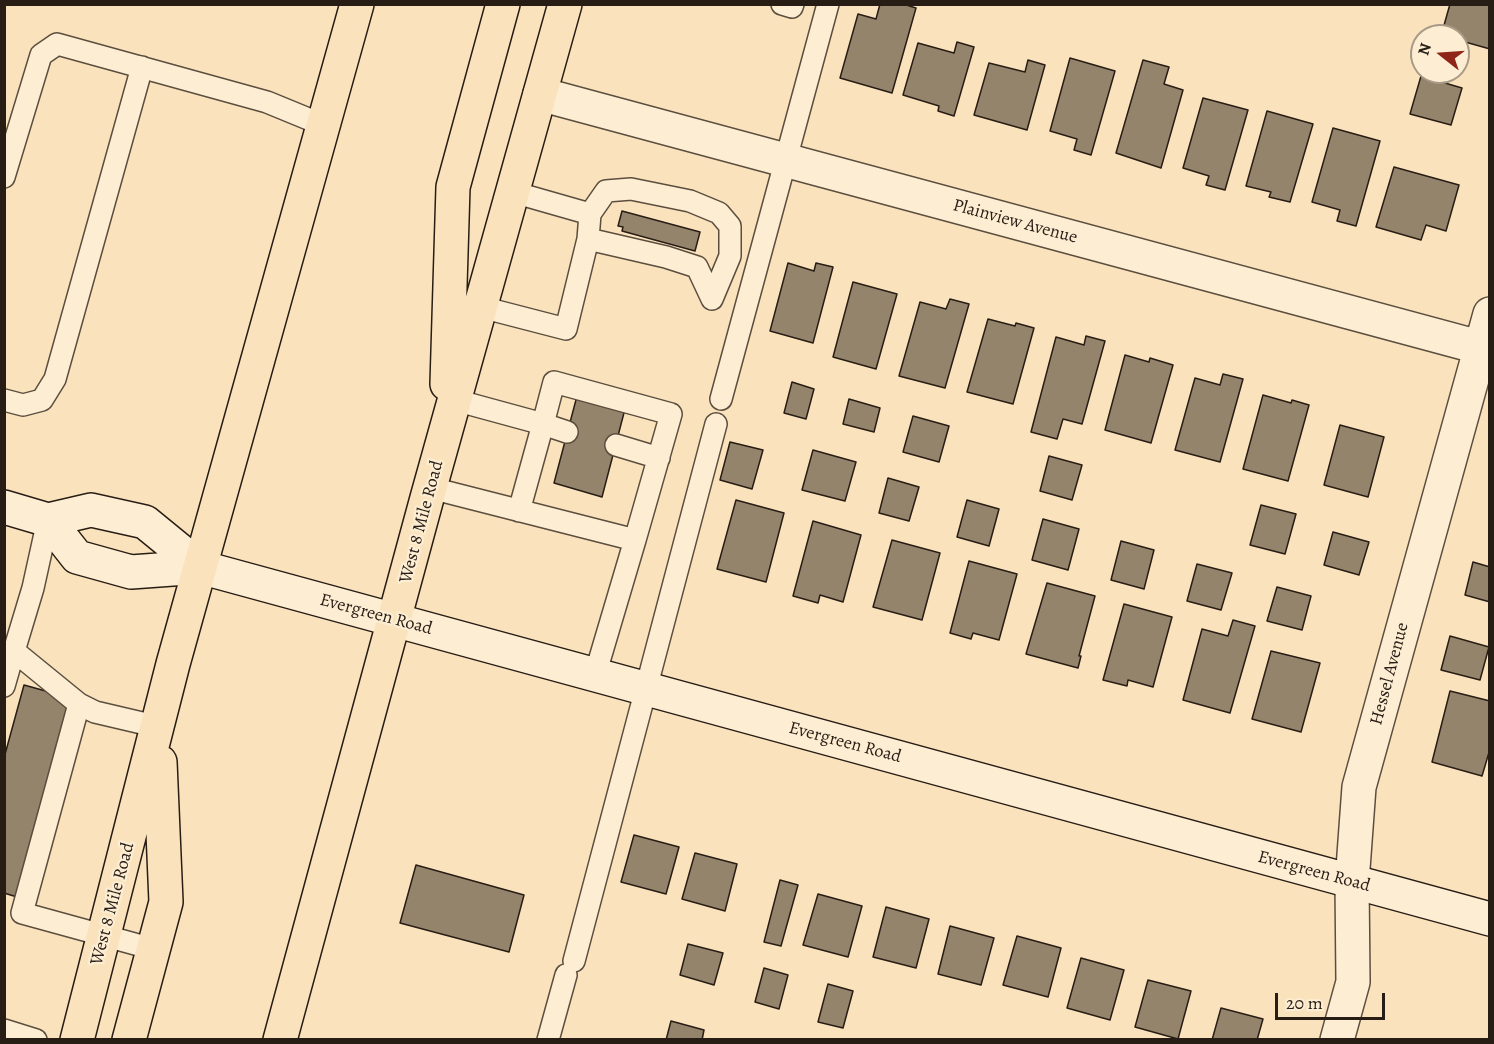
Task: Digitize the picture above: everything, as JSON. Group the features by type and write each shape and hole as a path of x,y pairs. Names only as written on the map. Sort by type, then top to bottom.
{"highway":[{"name":"West 8 Mile Road","path":"77,1040 159,727 173,664 357,4"},
{"path":"445,437 453,187 503,4"},
{"name":"West 8 Mile Road","path":"280,1040 565,4"},
{"path":"129,1040 166,902 159,727"}],"street":[{"name":"Plainview Avenue","path":"540,94 1485,349"},
{"name":"Hessel Avenue","path":"1337,1040 1353,982 1352,882 1359,787 1485,349 1490,314"},
{"name":"Evergreen Road","path":"4,507 48,520 91,510 144,522 200,567"},
{"name":"Evergreen Road","path":"48,520 77,557 131,572 200,567 1490,919"}],"lane":[{"path":"782,4 792,7 793,4"},
{"path":"722,399 828,4"},
{"path":"4,177 41,55 57,44 267,102 323,125"},
{"path":"4,400 23,405 42,400 55,379 142,67"},
{"path":"481,307 566,329 588,239 590,214 606,191 631,189 690,201 719,213 730,226 730,256 712,299 697,267 666,257 588,239"},
{"path":"513,192 590,214"},
{"path":"519,511 554,381 671,414 595,675"},
{"path":"455,400 567,432"},
{"path":"548,1040 570,968 716,424"},
{"path":"616,444 659,458"},
{"path":"431,488 635,540"},
{"path":"4,686 33,588 48,520"},
{"path":"14,651 79,704 95,712 159,727"},
{"path":"79,704 13,910 153,949"},
{"path":"4,1030 36,1040"}],"building":[{"path":"880,4 903,4 916,8 892,93 840,78 858,14 876,19"},
{"path":"1450,4 1490,4 1490,49 1470,43 1470,24 1444,24"},
{"path":"957,42 974,47 954,116 938,111 939,106 903,95 918,43 954,53"},
{"path":"1070,58 1115,71 1091,155 1074,150 1077,139 1050,131"},
{"path":"1028,60 1045,65 1027,130 974,115 989,63 1025,72"},
{"path":"1143,60 1169,67 1164,84 1183,90 1161,168 1116,153"},
{"path":"1419,84 1448,84 1462,88 1451,125 1410,114"},
{"path":"1203,98 1248,110 1225,190 1206,185 1209,176 1183,168"},
{"path":"1267,111 1313,124 1290,202 1269,197 1271,192 1246,186"},
{"path":"1333,128 1380,141 1356,226 1337,221 1340,210 1312,202"},
{"path":"1394,167 1459,185 1446,231 1426,225 1421,240 1376,227"},
{"path":"622,211 700,232 695,251 622,231 623,227 618,226"},
{"path":"788,263 814,271 816,263 833,267 813,343 770,331"},
{"path":"853,282 897,294 876,369 833,357"},
{"path":"950,299 969,304 945,388 899,376 920,302 946,309"},
{"path":"988,319 1034,328 1013,404 967,392"},
{"path":"1086,336 1105,341 1082,424 1063,419 1057,439 1031,432 1056,337 1084,345"},
{"path":"1125,355 1149,362 1150,358 1173,365 1151,443 1105,430"},
{"path":"1223,374 1243,379 1220,462 1175,450 1195,378 1220,385"},
{"path":"792,382 814,389 806,419 784,413"},
{"path":"1263,395 1291,403 1292,400 1309,405 1288,481 1243,469"},
{"path":"577,396 625,409 602,497 554,483"},
{"path":"849,399 880,408 874,432 843,424"},
{"path":"913,416 949,426 939,462 903,452"},
{"path":"1340,425 1384,437 1368,497 1324,485"},
{"path":"730,442 763,450 752,489 720,480"},
{"path":"813,450 856,462 845,501 802,490"},
{"path":"1049,456 1082,465 1072,500 1040,491"},
{"path":"888,478 919,487 909,521 879,513"},
{"path":"736,500 784,513 766,582 717,569"},
{"path":"967,500 999,509 989,546 957,537"},
{"path":"1261,505 1296,514 1285,554 1250,545"},
{"path":"1043,519 1079,529 1068,570 1032,560"},
{"path":"813,521 861,535 843,602 820,595 818,603 793,596"},
{"path":"1333,532 1369,542 1359,575 1324,565"},
{"path":"892,540 940,553 922,620 873,607"},
{"path":"1121,541 1154,550 1144,589 1111,580"},
{"path":"969,561 1017,574 999,640 973,633 971,639 950,633"},
{"path":"1473,562 1490,567 1490,602 1465,595"},
{"path":"1197,564 1232,573 1221,610 1187,601"},
{"path":"1047,583 1095,596 1078,668 1026,654"},
{"path":"1277,587 1311,596 1302,630 1267,621"},
{"path":"1124,604 1172,617 1153,687 1128,680 1127,686 1103,680"},
{"path":"1233,620 1255,626 1230,713 1183,700 1202,629 1228,636"},
{"path":"1450,636 1489,647 1480,680 1441,670"},
{"path":"1271,651 1320,663 1301,732 1252,719"},
{"path":"24,685 71,698 17,897 4,893 4,758"},
{"path":"1450,691 1490,701 1490,749 1482,776 1432,762"},
{"path":"634,835 679,847 666,894 621,882"},
{"path":"695,853 737,864 725,911 682,899"},
{"path":"416,865 524,895 509,952 400,923"},
{"path":"780,880 798,885 781,946 764,942"},
{"path":"818,894 862,906 848,957 803,945"},
{"path":"886,907 929,919 916,968 873,957"},
{"path":"950,926 994,938 981,985 938,974"},
{"path":"1017,936 1061,948 1048,997 1003,985"},
{"path":"688,944 723,953 714,985 680,975"},
{"path":"1081,958 1124,970 1110,1020 1067,1008"},
{"path":"764,968 788,975 779,1009 755,1002"},
{"path":"1148,980 1191,991 1178,1039 1135,1027"},
{"path":"828,984 853,991 843,1028 818,1022"},
{"path":"1221,1008 1263,1019 1257,1040 1212,1040"},
{"path":"671,1021 704,1030 702,1040 666,1040"}]}
